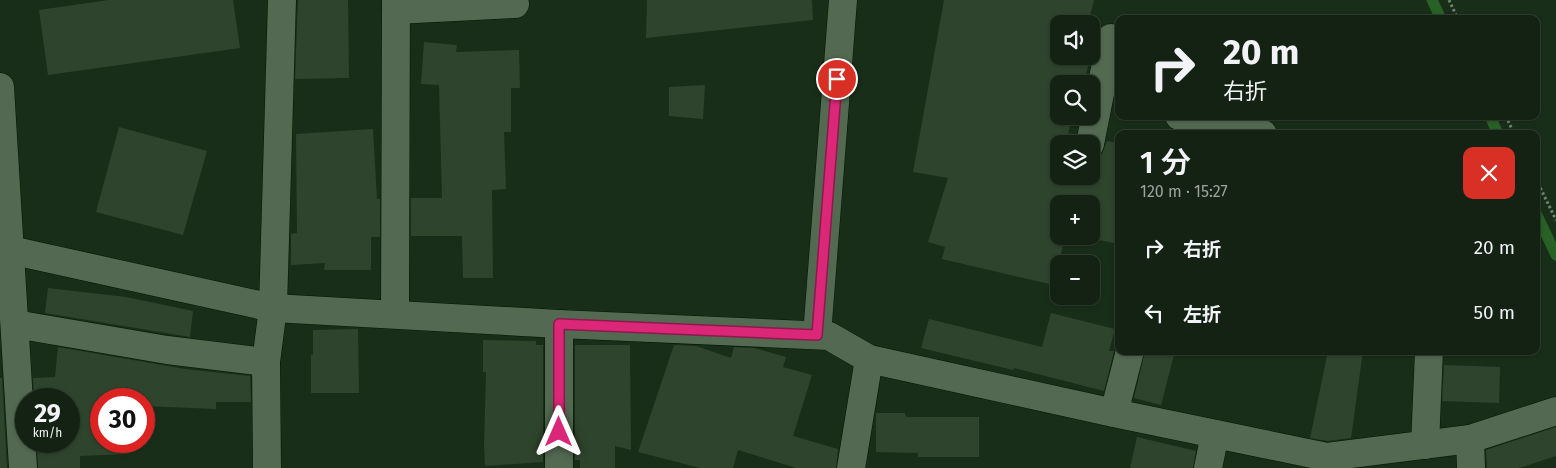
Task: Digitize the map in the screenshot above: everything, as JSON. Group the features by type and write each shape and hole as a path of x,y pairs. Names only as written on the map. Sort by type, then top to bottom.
{"street":[{"path":"267,468 266,362 273,308 282,0"},
{"path":"817,335 843,0"},
{"path":"395,314 396,5 515,4"},
{"path":"1094,135 1109,102 1111,38"},
{"path":"0,86 10,250 10,333 23,468"},
{"path":"1187,123 1235,130"},
{"path":"10,250 273,308 559,324 829,336 869,359 1327,457 1470,438 1556,411"},
{"path":"559,324 559,468"},
{"path":"10,333 266,362"},
{"path":"1114,412 1129,355"},
{"path":"1425,445 1429,355"},
{"path":"851,468 869,359"},
{"path":"1208,468 1215,434"},
{"path":"1470,438 1470,468"}],"path":[{"path":"1449,0 1456,15"},
{"path":"1540,187 1556,220"}],"building":[{"path":"109,0 233,0 240,48 48,75 39,10"},
{"path":"298,0 348,0 349,78 295,79"},
{"path":"647,0 812,0 813,20 646,38"},
{"path":"944,0 1094,0 1090,15 1050,15 1050,65 1088,65 1086,75 1050,75 1050,125 1070,125 1068,133 1076,135 1050,135 1050,185 1100,185 1100,155 1107,141 1115,142 1115,243 1100,240 1100,195 1050,195 1050,245 1063,245 1061,255 1050,255 1050,284 942,259 945,247 928,242 948,178 913,172"},
{"path":"424,42 457,45 456,52 519,50 520,88 511,88 511,132 504,132 506,189 492,190 493,278 463,278 462,236 411,236 411,198 442,198 439,85 421,84"},
{"path":"705,85 703,119 669,116 669,87"},
{"path":"119,127 207,151 183,235 96,212"},
{"path":"373,129 377,199 380,199 380,237 371,237 371,270 324,270 325,263 291,265 291,234 297,233 296,134"},
{"path":"48,288 126,297 193,311 190,337 45,313"},
{"path":"1051,313 1115,329 1109,351 1114,351 1104,391 1014,368 1013,370 921,348 929,319 1042,347"},
{"path":"358,329 359,393 311,393 313,330"},
{"path":"483,340 536,341 536,345 543,345 543,462 485,466 486,372 483,372"},
{"path":"575,345 630,345 631,450 615,446 615,468 580,468 580,460 575,460"},
{"path":"674,345 696,346 731,358 734,347 754,348 786,357 783,367 812,375 793,436 838,449 836,468 796,468 738,450 733,468 700,468 638,452"},
{"path":"58,347 185,369 250,376 251,402 216,402 216,409 155,406 155,388 90,388 90,453 128,454 80,456 80,468 38,468 37,453 80,453 80,388 33,388 33,378 55,377"},
{"path":"1144,355 1174,355 1161,405 1134,398"},
{"path":"1327,355 1362,355 1351,438 1328,441 1310,438"},
{"path":"1444,365 1500,367 1499,403 1442,401"},
{"path":"0,378 2,378 7,468 0,468"},
{"path":"876,413 905,413 906,417 979,417 979,457 918,457 918,453 876,452"},
{"path":"1556,427 1556,456 1519,468 1487,468 1486,450"},
{"path":"1137,437 1196,451 1193,468 1130,468"}],"waterway":[{"path":"1432,0 1439,15"},
{"path":"1492,120 1496,130"},
{"path":"1540,221 1556,255"}],"route":[{"path":"559,432 559,324 817,335 837,79"}]}
